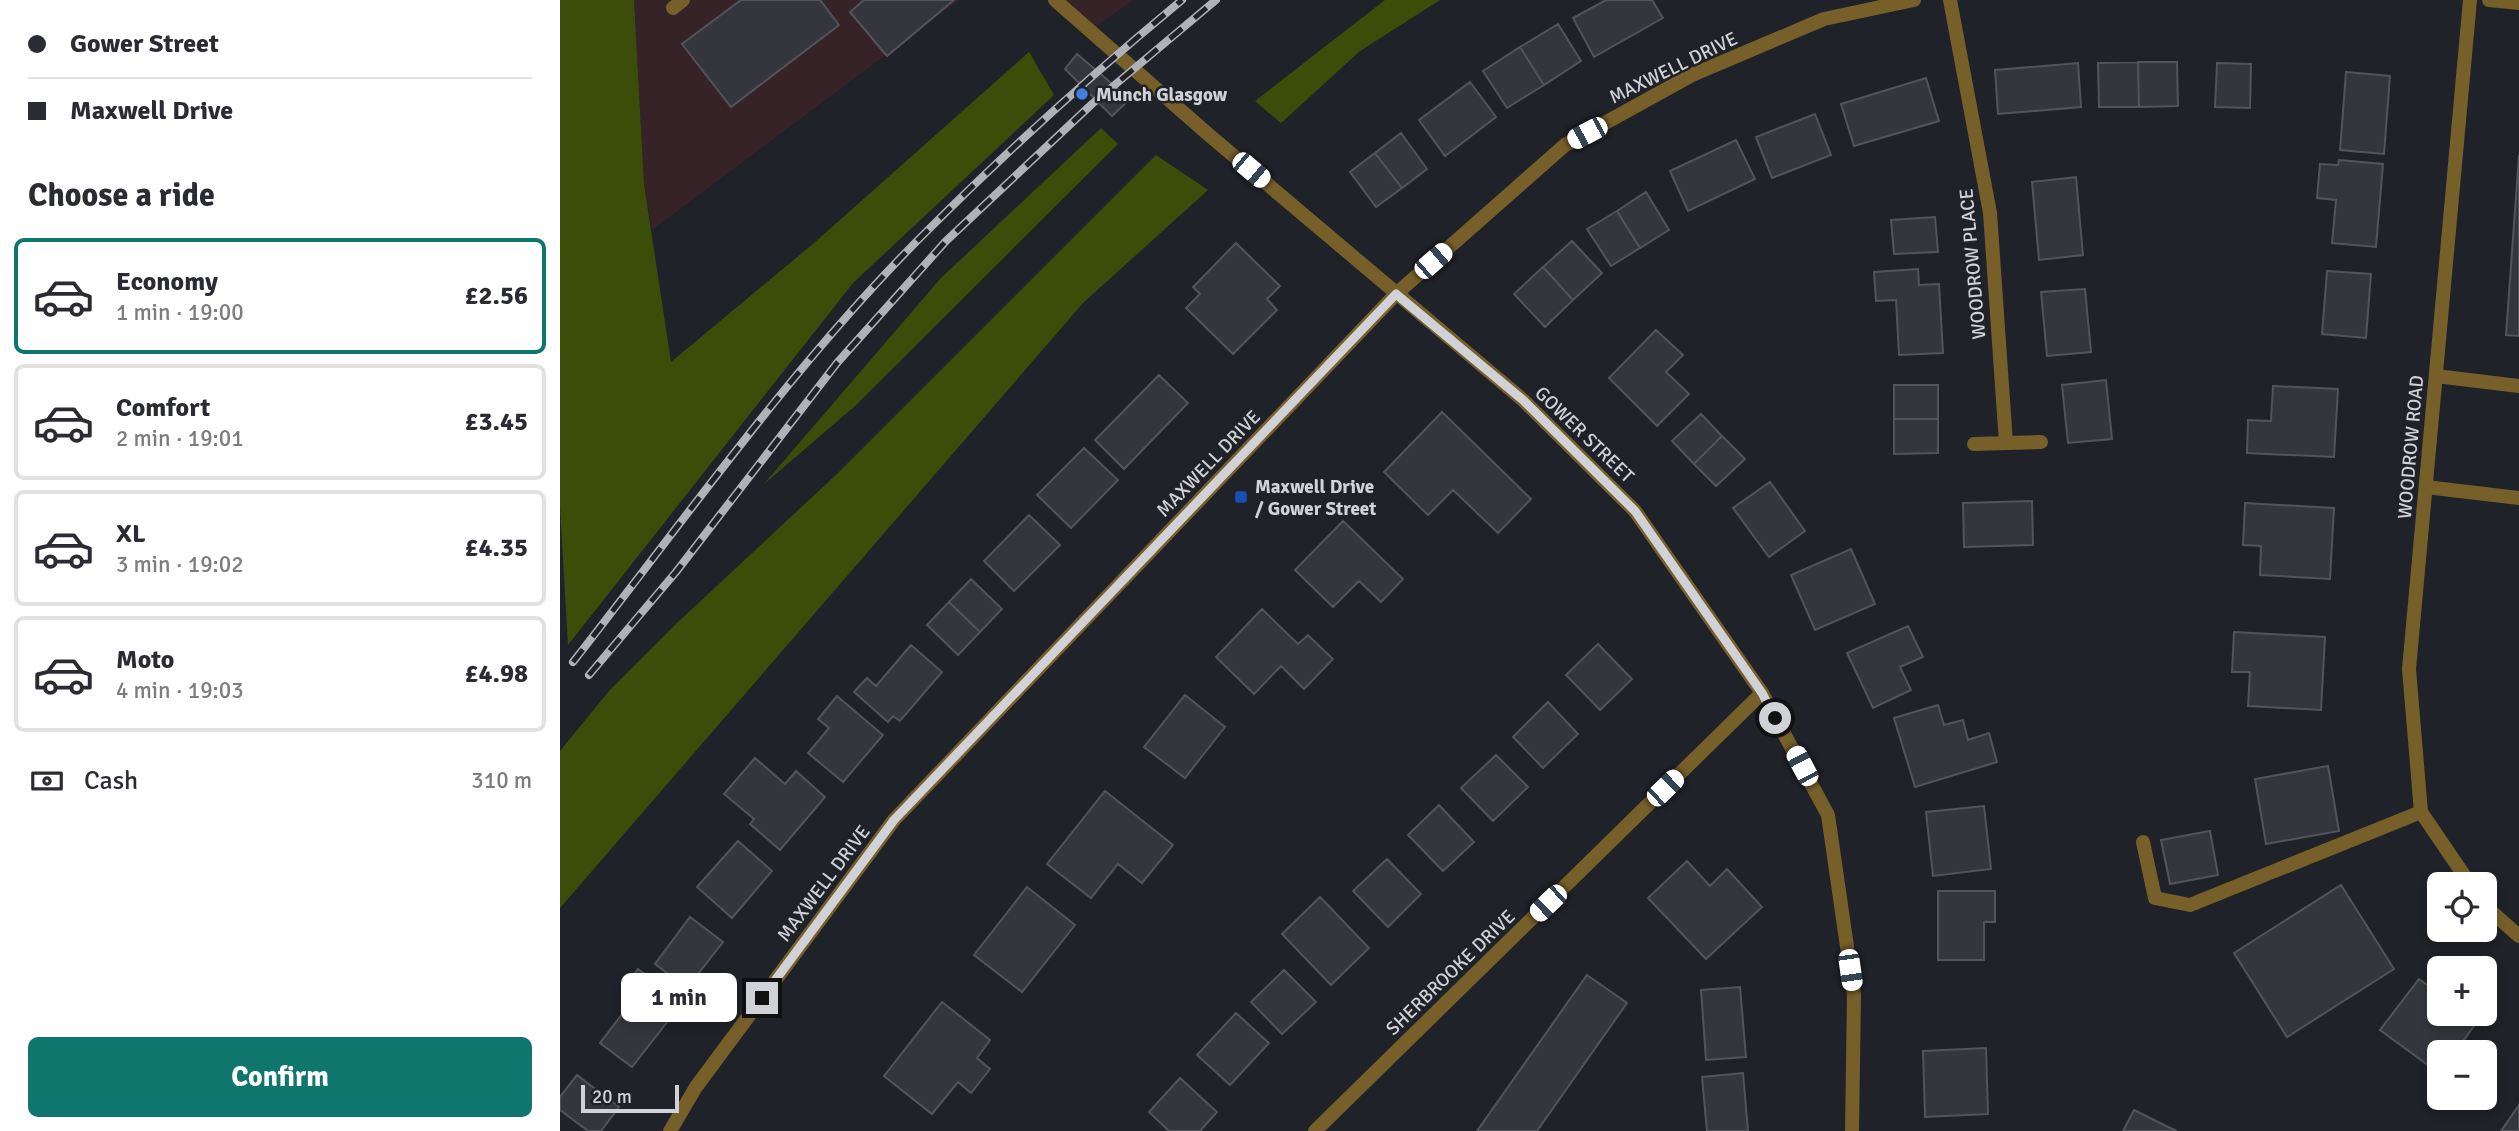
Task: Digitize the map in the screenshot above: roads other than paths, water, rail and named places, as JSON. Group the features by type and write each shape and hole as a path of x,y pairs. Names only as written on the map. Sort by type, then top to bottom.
{"street":[{"name":"GOWER STREET","path":"1055,0 1209,135 1523,400 1635,511 1762,693 1828,815 1854,995 1852,1131"},
{"name":"MAXWELL DRIVE","path":"670,1131 696,1087 894,820 1396,294 1565,145 1692,75 1824,19 1914,0"},
{"name":"WOODROW PLACE","path":"1950,0 1990,213 2006,443"},
{"name":"WOODROW ROAD","path":"2462,872 2421,812 2409,669 2470,0"},
{"path":"2489,0 2519,3"},
{"path":"2436,376 2519,386"},
{"path":"1974,444 2041,442"},
{"path":"2426,487 2519,498"},
{"name":"SHERBROOKE DRIVE","path":"1315,1131 1762,693"},
{"path":"2143,842 2155,898 2190,905 2421,812"},
{"path":"2497,917 2519,936"}],"railway":[{"path":"573,662 789,384 881,278 1022,140 1182,0"},
{"path":"589,675 676,572 837,363 946,241 1092,104 1216,0"}],"place":[{"name":"Munch Glasgow","path":"1082,94"},
{"name":"Maxwell Drive / Gower Street","path":"1241,497"}]}
